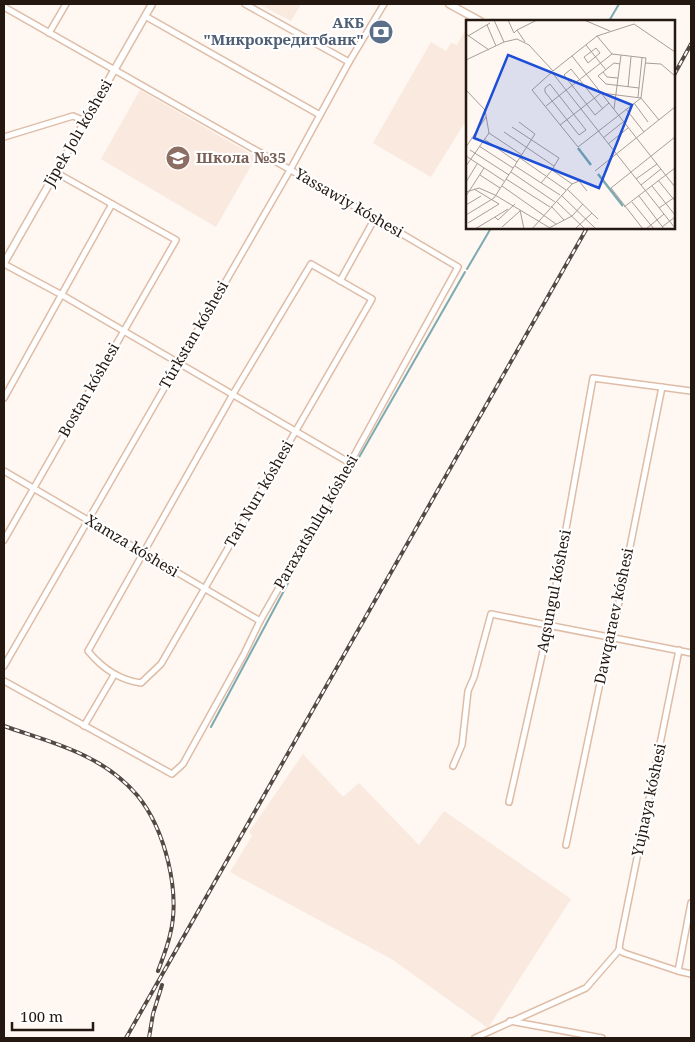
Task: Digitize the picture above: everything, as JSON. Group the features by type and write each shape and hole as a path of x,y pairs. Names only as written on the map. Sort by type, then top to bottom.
{"street":[{"path":"49,33 66,4"},
{"name":"Jipek Jolı kóshesi","path":"4,263 152,4"},
{"path":"246,4 349,62"},
{"name":"Túrkstan kóshesi","path":"4,666 384,4"},
{"path":"449,4 478,20"},
{"name":"Yassawiy kóshesi","path":"4,7 458,267"},
{"path":"145,16 320,115"},
{"path":"4,137 73,116 85,121"},
{"path":"4,398 112,204 55,172"},
{"name":"Bostan kóshesi","path":"4,540 32,487 176,240 112,204"},
{"path":"4,681 84,726 114,675 94,659 88,651 233,394 311,264 340,281 375,218"},
{"path":"4,263 350,463"},
{"name":"Paraxatshılıq kóshesi","path":"84,726 172,774 183,764 244,654 260,621 458,267"},
{"name":"Tań Nurı kóshesi","path":"114,675 131,682 141,683 161,664 372,299 340,281"},
{"name":"Aqsungul kóshesi","path":"509,802 549,624 593,378 662,387"},
{"path":"662,387 691,391"},
{"name":"Dawqaraev kóshesi","path":"566,845 600,683 612,637 662,387"},
{"name":"Xamza kóshesi","path":"4,471 260,621"},
{"path":"452,766 462,745 468,691 474,677 491,614 691,653"},
{"name":"Yujnaya kóshesi","path":"619,950 679,650"},
{"path":"678,972 691,903"},
{"path":"475,1038 586,988 619,950 678,972 691,974"},
{"path":"510,1021 602,1038"}],"shaded area":[{"path":"259,4 301,4 291,21"},
{"path":"466,29 466,121 431,177 373,143 431,42 446,51 451,43 457,45"},
{"name":"Школа №35","path":"140,90 256,157 216,227 101,159"},
{"path":"303,754 343,797 359,783 419,845 444,811 571,899 488,1028 393,960 230,872 252,836 249,832"}],"waterway":[{"path":"610,20 619,4"},
{"path":"467,269 490,229"},
{"path":"211,727 302,557 465,272"}],"railway":[{"path":"675,73 691,44"},
{"path":"126,1038 586,229"},
{"path":"4,726 58,744 96,762 127,784 147,809 163,843 172,881 173,918 170,935 158,971"},
{"path":"149,1038 153,1014 162,985"}],"place":[{"name":"АКБ \"Микрокредитбанк\"","path":"381,32"},
{"name":"Школа №35","path":"178,158"}]}
